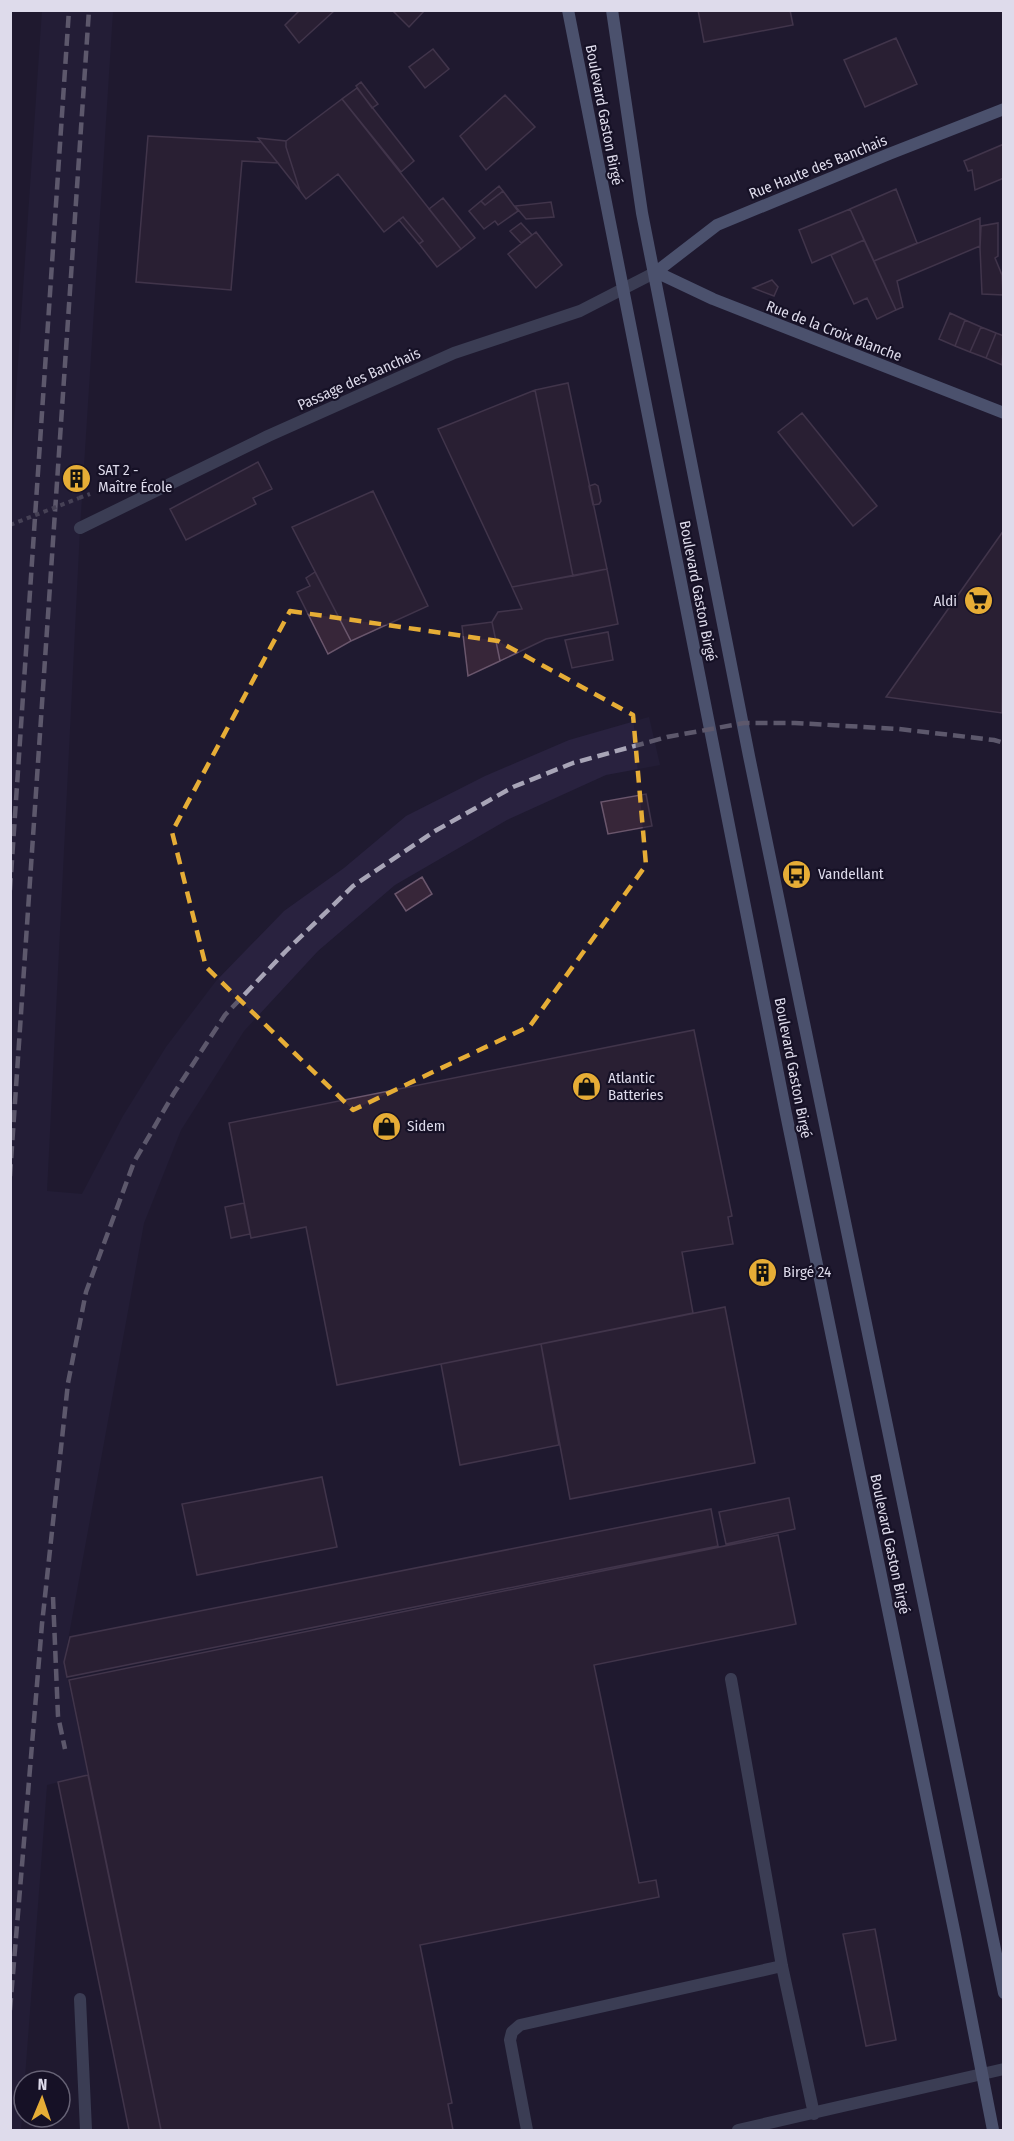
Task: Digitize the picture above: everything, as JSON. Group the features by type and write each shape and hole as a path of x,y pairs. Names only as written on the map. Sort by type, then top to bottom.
{"main road":[{"name":"Boulevard Gaston Birgé","path":"568,10 786,1114 993,2130"},
{"name":"Boulevard Gaston Birgé","path":"612,10 642,213 656,272 751,767 1004,1993"},
{"name":"Rue Haute des Banchais","path":"656,272 717,225 1004,109"},
{"name":"Rue de la Croix Blanche","path":"656,272 712,299 1004,413"}],"street":[{"name":"Passage des Banchais","path":"80,528 268,436 454,353 580,311 656,272"},
{"path":"731,1679 782,1966 814,2114"},
{"path":"526,2130 510,2040 512,2032 520,2025 782,1966"},
{"path":"80,1999 86,2130"},
{"path":"738,2130 1004,2069"}],"path":[{"path":"10,525 79,498"}],"highlighted area":[{"path":"290,611 498,641 633,715 646,865 530,1026 353,1110 206,967 172,832"}],"shaded area":[{"path":"42,11 113,11 80,528 47,1191 82,1194 123,1116 166,1047 216,981 284,911 344,868 406,816 485,776 569,740 649,717 660,765 606,775 507,820 395,885 318,951 244,1031 181,1130 144,1223 64,1662 88,1775 47,1785 26,2069 12,2069 12,2129 21,2130 10,2130 10,481"}],"building":[{"path":"300,10 334,11 299,43 285,25"},
{"path":"392,10 425,10 409,27"},
{"path":"698,10 790,10 793,25 704,42"},
{"path":"896,38 917,84 865,107 844,60"},
{"path":"433,49 449,69 425,88 409,67"},
{"path":"361,82 378,104 372,108 356,86"},
{"path":"357,88 414,161 401,172 342,99"},
{"path":"505,95 535,127 486,170 460,136"},
{"path":"342,99 461,249 437,267 419,244 423,241 403,217 384,232 338,174 306,199 300,191 286,141"},
{"path":"148,136 261,142 278,163 242,161 231,290 136,282"},
{"path":"258,138 286,141 300,191"},
{"path":"1004,144 1004,178 975,190 972,170 968,171 964,161"},
{"path":"499,186 503,191 485,205 481,201"},
{"path":"896,189 917,243 874,261 850,209"},
{"path":"503,191 518,211 498,225 495,221 484,229 469,211 481,201 485,205"},
{"path":"443,198 475,238 461,249 429,209"},
{"path":"551,202 554,217 526,219 515,206"},
{"path":"850,209 864,240 812,263 799,230"},
{"path":"403,217 423,241 419,244 399,220"},
{"path":"980,218 980,246 897,281 903,307 896,310 874,261"},
{"path":"521,223 532,235 521,243 510,231"},
{"path":"998,223 998,256 995,258 1002,275 1003,295 982,294 981,226"},
{"path":"536,232 562,265 536,288 508,254"},
{"path":"864,240 896,310 877,319 867,298 854,304 831,255"},
{"path":"772,280 778,287 774,296 753,288"},
{"path":"950,313 965,320 955,346 939,339"},
{"path":"965,320 981,327 970,352 955,346"},
{"path":"981,327 996,333 986,358 970,352"},
{"path":"996,333 1004,336 1002,365 986,358"},
{"path":"568,383 607,569 573,576 535,390"},
{"path":"535,390 573,576 512,587 438,429"},
{"path":"802,413 877,506 853,526 778,432"},
{"path":"258,462 272,489 253,498 256,504 186,540 170,509"},
{"name":"SAT 2 - Maître École","path":"71,473 83,474 83,486 71,485"},
{"path":"595,484 598,486 601,501 593,505 589,486"},
{"path":"373,491 428,606 351,641 292,527"},
{"path":"1004,530 1002,713 886,697"},
{"path":"607,569 618,624 546,639 500,661 492,622 498,612 522,609 512,587"},
{"path":"315,572 351,641 328,654 297,592 310,586 306,578"},
{"path":"492,622 500,661 468,676 462,626"},
{"path":"608,632 613,660 572,668 565,640"},
{"path":"646,794 652,826 608,834 601,802"},
{"path":"422,877 432,894 406,911 395,894"},
{"path":"694,1030 732,1216 728,1217 733,1244 682,1252 693,1313 337,1385 306,1227 251,1238 229,1123"},
{"path":"244,1203 250,1234 231,1238 225,1207"},
{"name":"Birgé 24","path":"767,1262 770,1281 758,1283 754,1264"},
{"path":"725,1307 755,1463 570,1499 541,1344"},
{"path":"541,1344 559,1445 460,1465 441,1364"},
{"path":"322,1477 337,1547 197,1575 182,1504"},
{"path":"789,1498 795,1529 726,1544 719,1512"},
{"path":"711,1509 718,1546 67,1677 64,1662 70,1637"},
{"path":"778,1535 796,1624 594,1665 639,1883 656,1880 659,1897 420,1945 452,2103 448,2104 453,2130 161,2130 69,1680"},
{"path":"88,1775 161,2130 129,2130 58,1782"},
{"path":"875,1929 896,2040 866,2046 843,1934"}],"railway":[{"path":"10,890 69,10"},
{"path":"10,1176 89,10"},
{"path":"10,2010 42,1624 68,1383 86,1292 134,1162 174,1093 225,1015 353,886 435,831 513,787 573,763 667,737 744,723 795,723 899,729 1004,743"},
{"path":"53,1597 58,1716 65,1749"}],"place":[{"name":"SAT 2 - Maître École","path":"77,479"},
{"name":"Aldi","path":"978,601"},
{"name":"Vandellant","path":"797,874"},
{"name":"Atlantic Batteries","path":"587,1087"},
{"name":"Sidem","path":"386,1126"},
{"name":"Birgé 24","path":"762,1272"}]}
